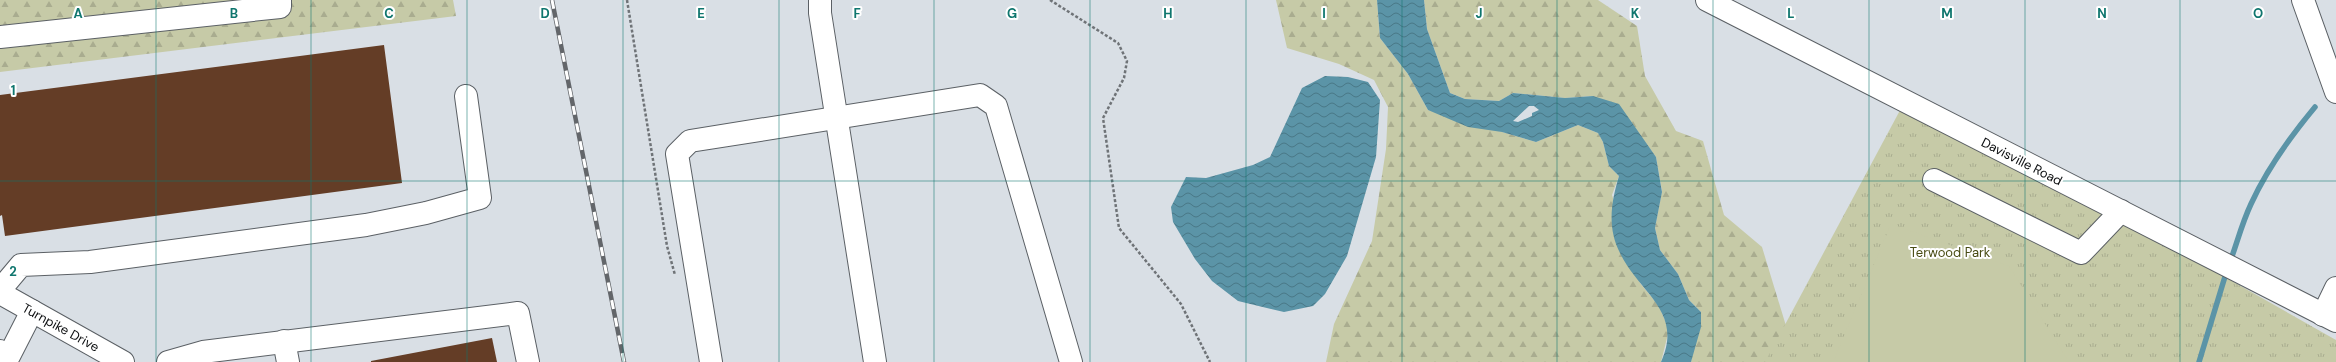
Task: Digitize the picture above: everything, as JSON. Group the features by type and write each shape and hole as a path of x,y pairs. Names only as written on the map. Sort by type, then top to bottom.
{"street":[{"path":"0,37 280,7 280,0"},
{"path":"820,0 820,13 875,362"},
{"name":"Davisville Road","path":"1707,0 2330,318"},
{"path":"2303,0 2336,92"},
{"path":"711,362 677,154 690,141 980,95 996,106 1071,362"},
{"path":"0,291 21,265 90,262 366,225 426,213 480,198 466,96"},
{"path":"1934,180 2081,253 2121,211"},
{"path":"2330,318 2336,288"},
{"name":"Turnpike Drive","path":"0,291 32,311 123,362"},
{"path":"8,358 32,311"},
{"path":"168,362 203,352 286,352 518,313 528,362"}],"path":[{"path":"627,0 667,246 675,276"},
{"path":"1050,0 1118,43 1127,61 1124,78 1103,118 1119,228 1181,304 1210,362"}],"green space":[{"path":"0,0 453,0 456,16 0,72"},
{"path":"1276,0 1377,0 1380,38 1408,74 1428,110 1536,142 1578,125 1598,133 1603,142 1609,166 1619,176 1612,195 1640,283 1659,306 1669,330 1661,362 1326,362 1334,324 1372,241 1386,149 1388,107 1374,80 1339,64 1287,48"},
{"path":"1424,0 1598,0 1637,26 1645,76 1676,131 1703,141 1724,215 1762,247 1797,362 1691,362 1701,312 1689,300 1678,274 1660,250 1655,228 1662,191 1656,157 1637,131 1593,96 1565,98 1513,93 1499,101 1465,99 1450,93 1427,29"},
{"name":"Terwood Park","path":"1905,101 2170,246 2336,340 2336,362 1765,362"},
{"path":"1891,224 2009,266 2067,359 2067,362 1833,362"}],"water":[{"path":"1377,0 1424,0 1427,29 1450,93 1465,99 1499,101 1513,93 1565,98 1593,96 1619,104 1656,157 1662,192 1655,228 1660,250 1678,274 1689,300 1701,312 1701,327 1691,362 1661,362 1667,344 1667,329 1663,316 1656,303 1628,267 1616,244 1612,225 1612,205 1619,176 1609,166 1603,142 1598,133 1578,125 1536,142 1502,132 1468,127 1428,110 1408,74 1380,38","holes":["1529,106 1534,106 1539,110 1532,113 1532,116 1518,122 1513,121"]},
{"path":"1325,76 1348,77 1368,82 1380,100 1376,157 1347,256 1325,294 1313,306 1284,312 1238,301 1212,281 1195,259 1173,222 1171,207 1186,177 1206,178 1253,165 1270,157 1302,88"}],"building":[{"path":"384,45 402,183 5,236 2,215 0,216 0,95"},
{"path":"492,338 497,362 371,362 371,361"}],"waterway":[{"path":"2230,262 2248,211 2264,178 2288,142 2315,107"},
{"path":"2199,362 2227,270"}],"railway":[{"path":"552,0 624,362"}]}
